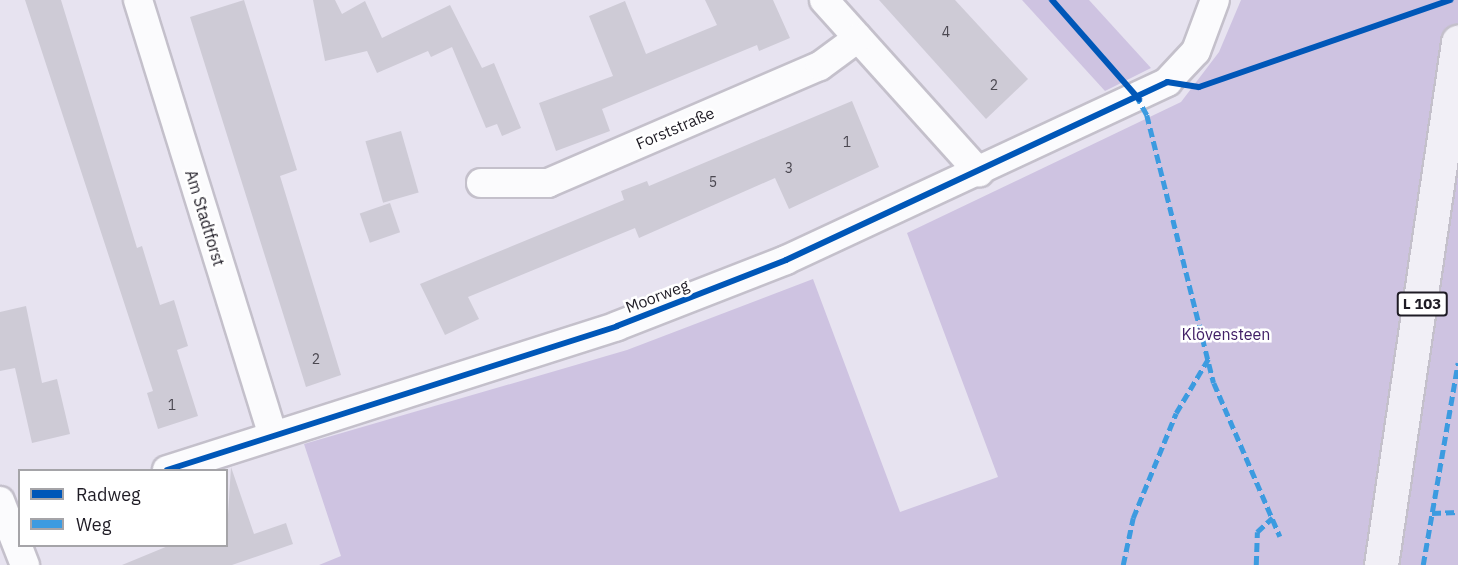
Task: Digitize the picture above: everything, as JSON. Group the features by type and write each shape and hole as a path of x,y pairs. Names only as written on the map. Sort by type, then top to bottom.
{"main road":[{"name":"L 103","path":"1381,565 1458,42"}],"street":[{"name":"Am Stadtforst","path":"138,0 273,436"},
{"path":"824,0 979,172"},
{"name":"Moorweg","path":"173,469 617,326 786,260 1139,99 1167,82 1196,51 1215,0"},
{"name":"Forststraße","path":"481,183 548,183 820,66 858,38"},
{"path":"9,510 18,541"},
{"path":"20,547 25,565"}],"green space":[{"path":"1022,0 1089,0 1151,68 1105,91"},
{"name":"Klövensteen","path":"1241,0 1458,0 1458,565 319,565 341,556 304,444 627,350 813,279 900,512 998,477 907,233 1181,102 1219,52"}],"building":[{"path":"25,0 61,0 137,248 142,246 160,305 174,300 188,346 177,350 198,416 158,429 147,393 153,391"},
{"path":"244,0 297,170 280,176 341,375 306,387 190,17"},
{"path":"313,0 335,0 342,14 365,1 382,38 450,5 482,68 494,63 521,128 502,136 497,124 486,128 452,47 431,57 428,51 377,73 367,51 325,61"},
{"path":"705,0 773,0 790,38 759,51 757,45 602,109 610,131 556,151 539,103 613,76 589,16 625,1 646,54 717,25"},
{"path":"879,0 955,0 1028,79 986,119"},
{"path":"852,101 879,167 789,209 775,178 639,238 635,228 468,297 479,319 445,335 420,284 624,200 621,191 647,181 649,186"},
{"path":"401,131 419,193 383,203 365,141"},
{"path":"390,203 400,232 370,243 360,213"},
{"path":"26,306 42,383 57,379 70,434 32,443 15,368 0,371 0,312"},
{"path":"231,467 254,534 286,523 293,544 232,565 122,565 166,547 228,547"}],"marked path":[{"path":"1136,95 1147,115 1214,383 1280,536"},
{"path":"1123,565 1133,518 1176,413 1208,359"},
{"path":"1423,565 1458,363"},
{"path":"1432,513 1458,512"},
{"path":"1256,565 1257,532 1272,518"}],"cycle path":[{"path":"1052,0 1139,99"},
{"path":"170,469 617,326 786,260 1167,82 1199,87 1450,0"}]}
